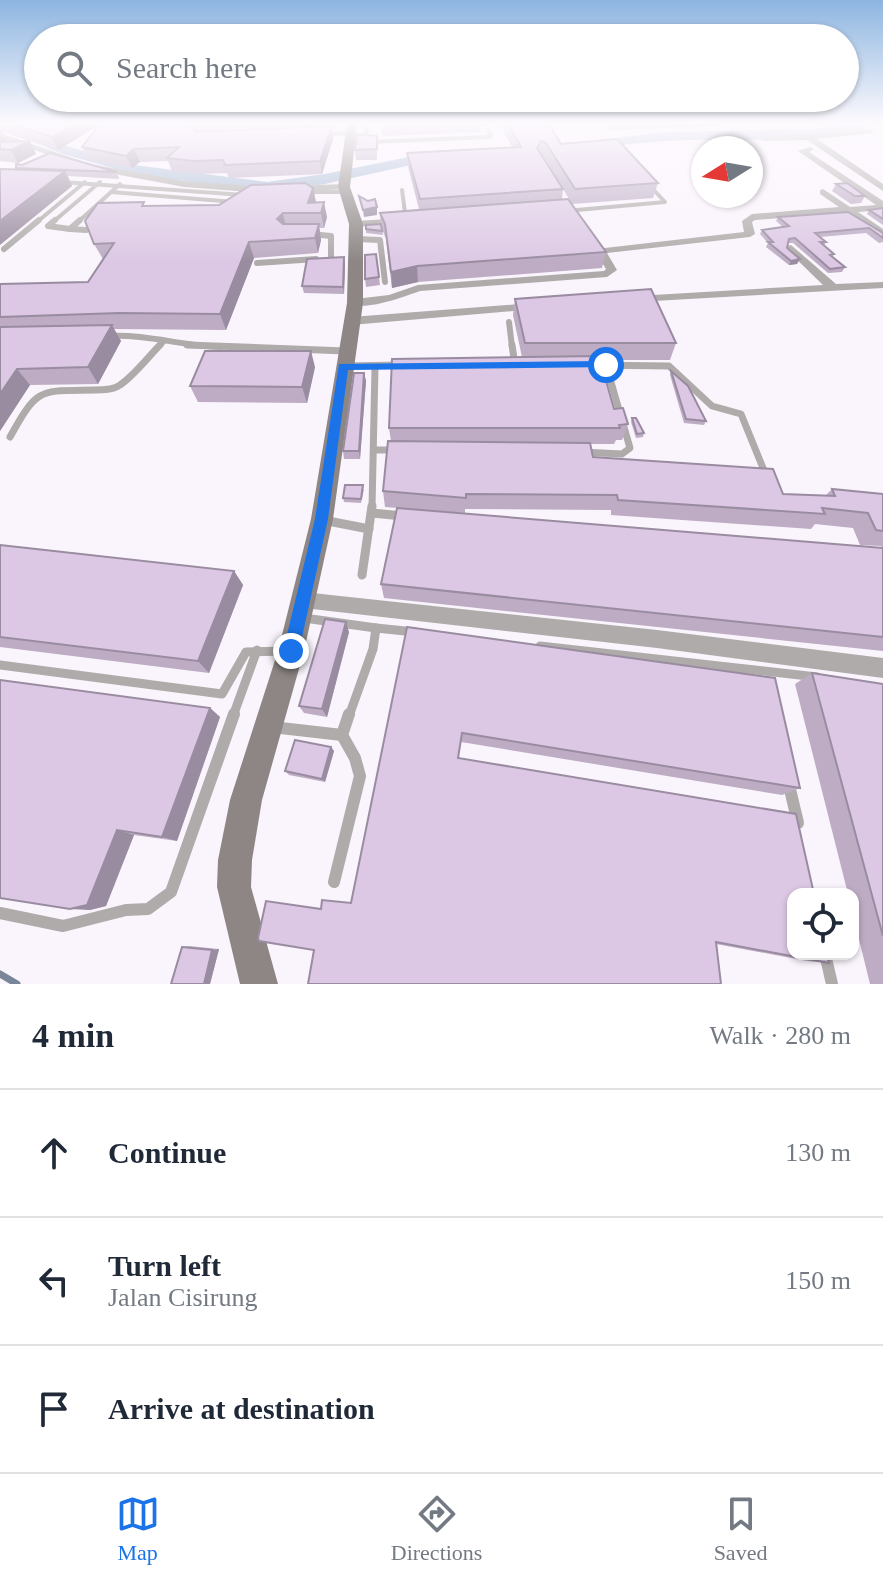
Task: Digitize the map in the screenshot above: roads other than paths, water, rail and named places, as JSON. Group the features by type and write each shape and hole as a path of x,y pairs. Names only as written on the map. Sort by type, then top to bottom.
{"main road":[{"path":"259,984 238,907 235,860 246,800 291,651 322,519 353,312 347,170"}],"street":[{"path":"110,170 246,191 345,183"},
{"path":"817,170 878,208"},
{"path":"831,170 878,208"},
{"path":"857,170 883,188"},
{"path":"823,192 883,234"},
{"path":"353,312 418,288 607,274 612,270 600,251 749,234 752,232 747,221 752,217 878,208"},
{"path":"791,248 833,288"},
{"path":"620,301 883,285"},
{"path":"353,312 543,307"},
{"path":"301,608 673,641 883,668"}],"lane":[{"path":"55,181 276,194"},
{"path":"556,211 665,202 646,181"},
{"path":"4,249 86,182"},
{"path":"86,230 48,225 100,182"},
{"path":"289,193 345,183"},
{"path":"70,229 120,184"},
{"path":"402,190 406,221"},
{"path":"111,192 229,202 254,195"},
{"path":"563,198 570,210"},
{"path":"299,234 329,234 350,244 406,221 421,220"},
{"path":"257,263 380,240 385,282"},
{"path":"500,365 519,365 509,322"},
{"path":"94,337 128,335 194,346 345,359 375,367 416,365"},
{"path":"10,437 29,405 39,395 54,391 110,390 119,386 164,341"},
{"path":"578,365 669,366 712,406 737,411 765,473"},
{"path":"570,452 622,454 630,448 606,365"},
{"path":"362,575 372,513 375,367"},
{"path":"374,450 406,450"},
{"path":"372,513 418,517"},
{"path":"322,519 369,529"},
{"path":"301,608 376,628 434,634"},
{"path":"334,882 360,776 355,758 342,735 373,649 376,628"},
{"path":"529,645 832,678"},
{"path":"0,913 63,926 126,910 148,909 171,892 257,650"},
{"path":"0,665 222,694 246,652 291,651"},
{"path":"764,671 767,685"},
{"path":"267,726 342,735"},
{"path":"786,771 802,843"},
{"path":"826,960 832,984"}],"waterway":[{"path":"140,170 267,187 368,170"},
{"path":"0,974 17,984"}]}
